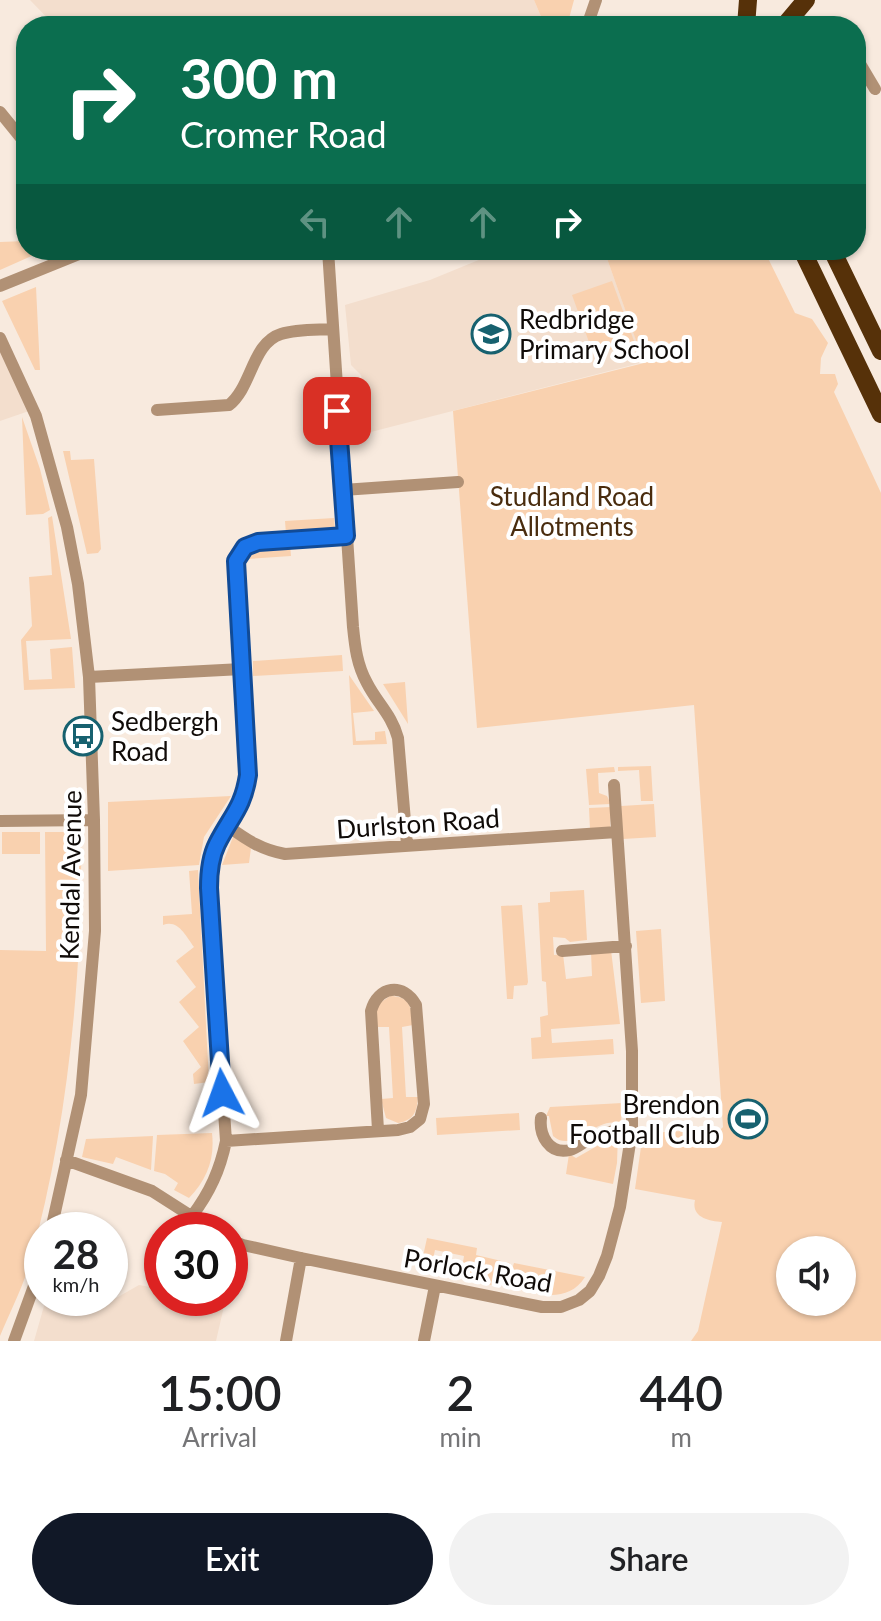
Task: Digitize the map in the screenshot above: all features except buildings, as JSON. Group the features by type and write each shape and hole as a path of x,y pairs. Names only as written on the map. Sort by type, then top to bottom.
{"highway":[{"path":"792,16 806,0"},
{"path":"807,260 881,414"},
{"path":"837,260 881,351"}],"street":[{"path":"866,72 879,92"},
{"path":"0,112 16,132"},
{"path":"0,286 64,260"},
{"path":"329,260 356,653 368,686 393,721 398,738 407,845"},
{"path":"157,410 229,405 244,388 263,346 271,338 282,333 333,329"},
{"name":"Kendal Avenue","path":"0,338 36,416 67,527 78,584 89,677 94,820 93,946 81,1095 55,1212"},
{"path":"343,490 458,482"},
{"path":"195,1212 221,1167 226,1141 209,868 217,845 244,798 248,775 237,557 245,547 258,542 346,536"},
{"path":"89,677 242,669"},
{"name":"Porlock Road","path":"248,1246 542,1307 561,1307 579,1300 590,1291 607,1256 620,1207 632,1130 632,1051 614,785"},
{"path":"0,821 94,820"},
{"name":"Durlston Road","path":"229,827 268,851 285,854 617,832"},
{"path":"569,955 626,946"},
{"path":"226,1141 378,1130 410,1127 420,1119 424,1104 416,1005 411,995 399,989 384,990 374,1000 371,1011 378,1130"},
{"path":"541,1118 534,1134 560,1150 569,1150 618,1129 632,1130"},
{"path":"66,1160 152,1191 186,1212"},
{"path":"286,1341 301,1258"},
{"path":"424,1341 435,1286"},
{"path":"14,1341 24,1314"}],"shaded area":[{"path":"30,0 534,0 541,16 45,16"},
{"name":"Redbridge Primary School","path":"479,260 608,260 644,362 363,434 357,402 364,388 361,375 351,365 345,305 430,280"},
{"path":"0,351 29,411 0,421"},
{"path":"139,1285 144,1286 144,1316 222,1316 216,1341 34,1341 41,1316 128,1316 128,1291"}],"green space":[{"path":"534,0 574,0 570,16 541,16"},
{"path":"16,241 16,260 22,260 0,270 0,242"},
{"name":"Studland Road Allotments","path":"608,260 769,260 795,313 812,319 828,343 821,358 820,374 835,374 838,384 834,392 881,493 881,1341 691,1341 698,1331 722,1222 698,1214 695,1200 635,1189 642,1140 650,1133 699,1130 715,1135 723,1127 694,705 477,728 453,411 644,363"},
{"path":"612,281 634,341 594,356 572,295"},
{"path":"36,287 40,370 35,370 2,301"},
{"path":"22,417 50,510 43,514 26,515"},
{"path":"63,451 70,451 71,460 94,459 101,549 98,553 87,554"},
{"path":"52,516 71,639 26,641 29,680 52,679 50,649 72,647 75,688 24,690 21,640 32,626 29,577 52,575 48,518"},
{"path":"334,518 335,529 286,534 285,521"},
{"path":"290,544 291,556 247,559 250,548"},
{"path":"342,655 343,671 253,676 253,661"},
{"path":"349,675 374,711 353,713 356,741 375,740 375,732 385,731 387,744 353,745"},
{"path":"405,682 408,724 383,684"},
{"path":"651,766 653,801 641,801 639,770 618,771 618,767"},
{"path":"614,767 615,772 598,773 599,793 607,796 611,804 589,805 586,769"},
{"path":"231,796 204,837 199,865 108,871 108,802"},
{"path":"654,804 656,837 623,839 621,806"},
{"path":"611,807 610,827 590,829 589,808"},
{"path":"2,832 40,832 40,854 2,854"},
{"path":"45,832 81,832 76,994 63,1103 42,1212 24,1212 24,1279 0,1336 0,950 46,951"},
{"path":"233,837 251,848 249,863 222,865"},
{"path":"198,870 209,1082 194,1084 193,1074 201,1067 183,1041 199,1027 179,1002 196,987 176,961 194,947 177,926 163,925 163,916 192,914 189,871"},
{"path":"584,890 587,940 570,942 565,938 553,937 554,955 563,954 566,979 592,976 591,952 611,950 620,1024 551,1029 552,1043 613,1039 614,1054 532,1059 531,1038 541,1037 540,1017 548,1015 546,982 542,981 538,903 550,902 550,892"},
{"path":"522,905 528,982 527,985 514,986 513,999 507,999 501,906"},
{"path":"661,929 665,1001 641,1003 636,931"},
{"path":"390,996 402,998 411,1008 413,1025 402,1027 406,1097 418,1097 414,1114 398,1123 386,1118 381,1099 393,1098 389,1027 377,1027 377,1005"},
{"path":"622,1103 621,1124 603,1124 569,1141 553,1136 549,1116 546,1116 550,1107"},
{"path":"519,1113 520,1130 437,1135 436,1118"},
{"path":"212,1133 208,1168 189,1198 174,1190 178,1183 154,1171 157,1135"},
{"path":"618,1134 613,1184 566,1174 569,1154 576,1158"},
{"path":"153,1136 151,1170 116,1157 113,1164 82,1157 86,1139"},
{"path":"427,1238 477,1248 476,1255 510,1263 509,1269 496,1266 493,1279 502,1281 501,1287 451,1276 452,1272 461,1274 464,1256 435,1250 431,1268 441,1270 440,1275 420,1270"},
{"path":"514,1263 585,1277 570,1291 561,1294 532,1293 512,1288 513,1284 523,1285 525,1273 512,1269"}],"place":[{"name":"Redbridge Primary School","path":"491,334"},
{"name":"Sedbergh Road","path":"83,736"},
{"name":"Brendon Football Club","path":"748,1119"}],"route":[{"path":"222,1093 209,868 217,845 244,798 248,775 236,561 245,547 258,542 346,536 337,411"}]}
